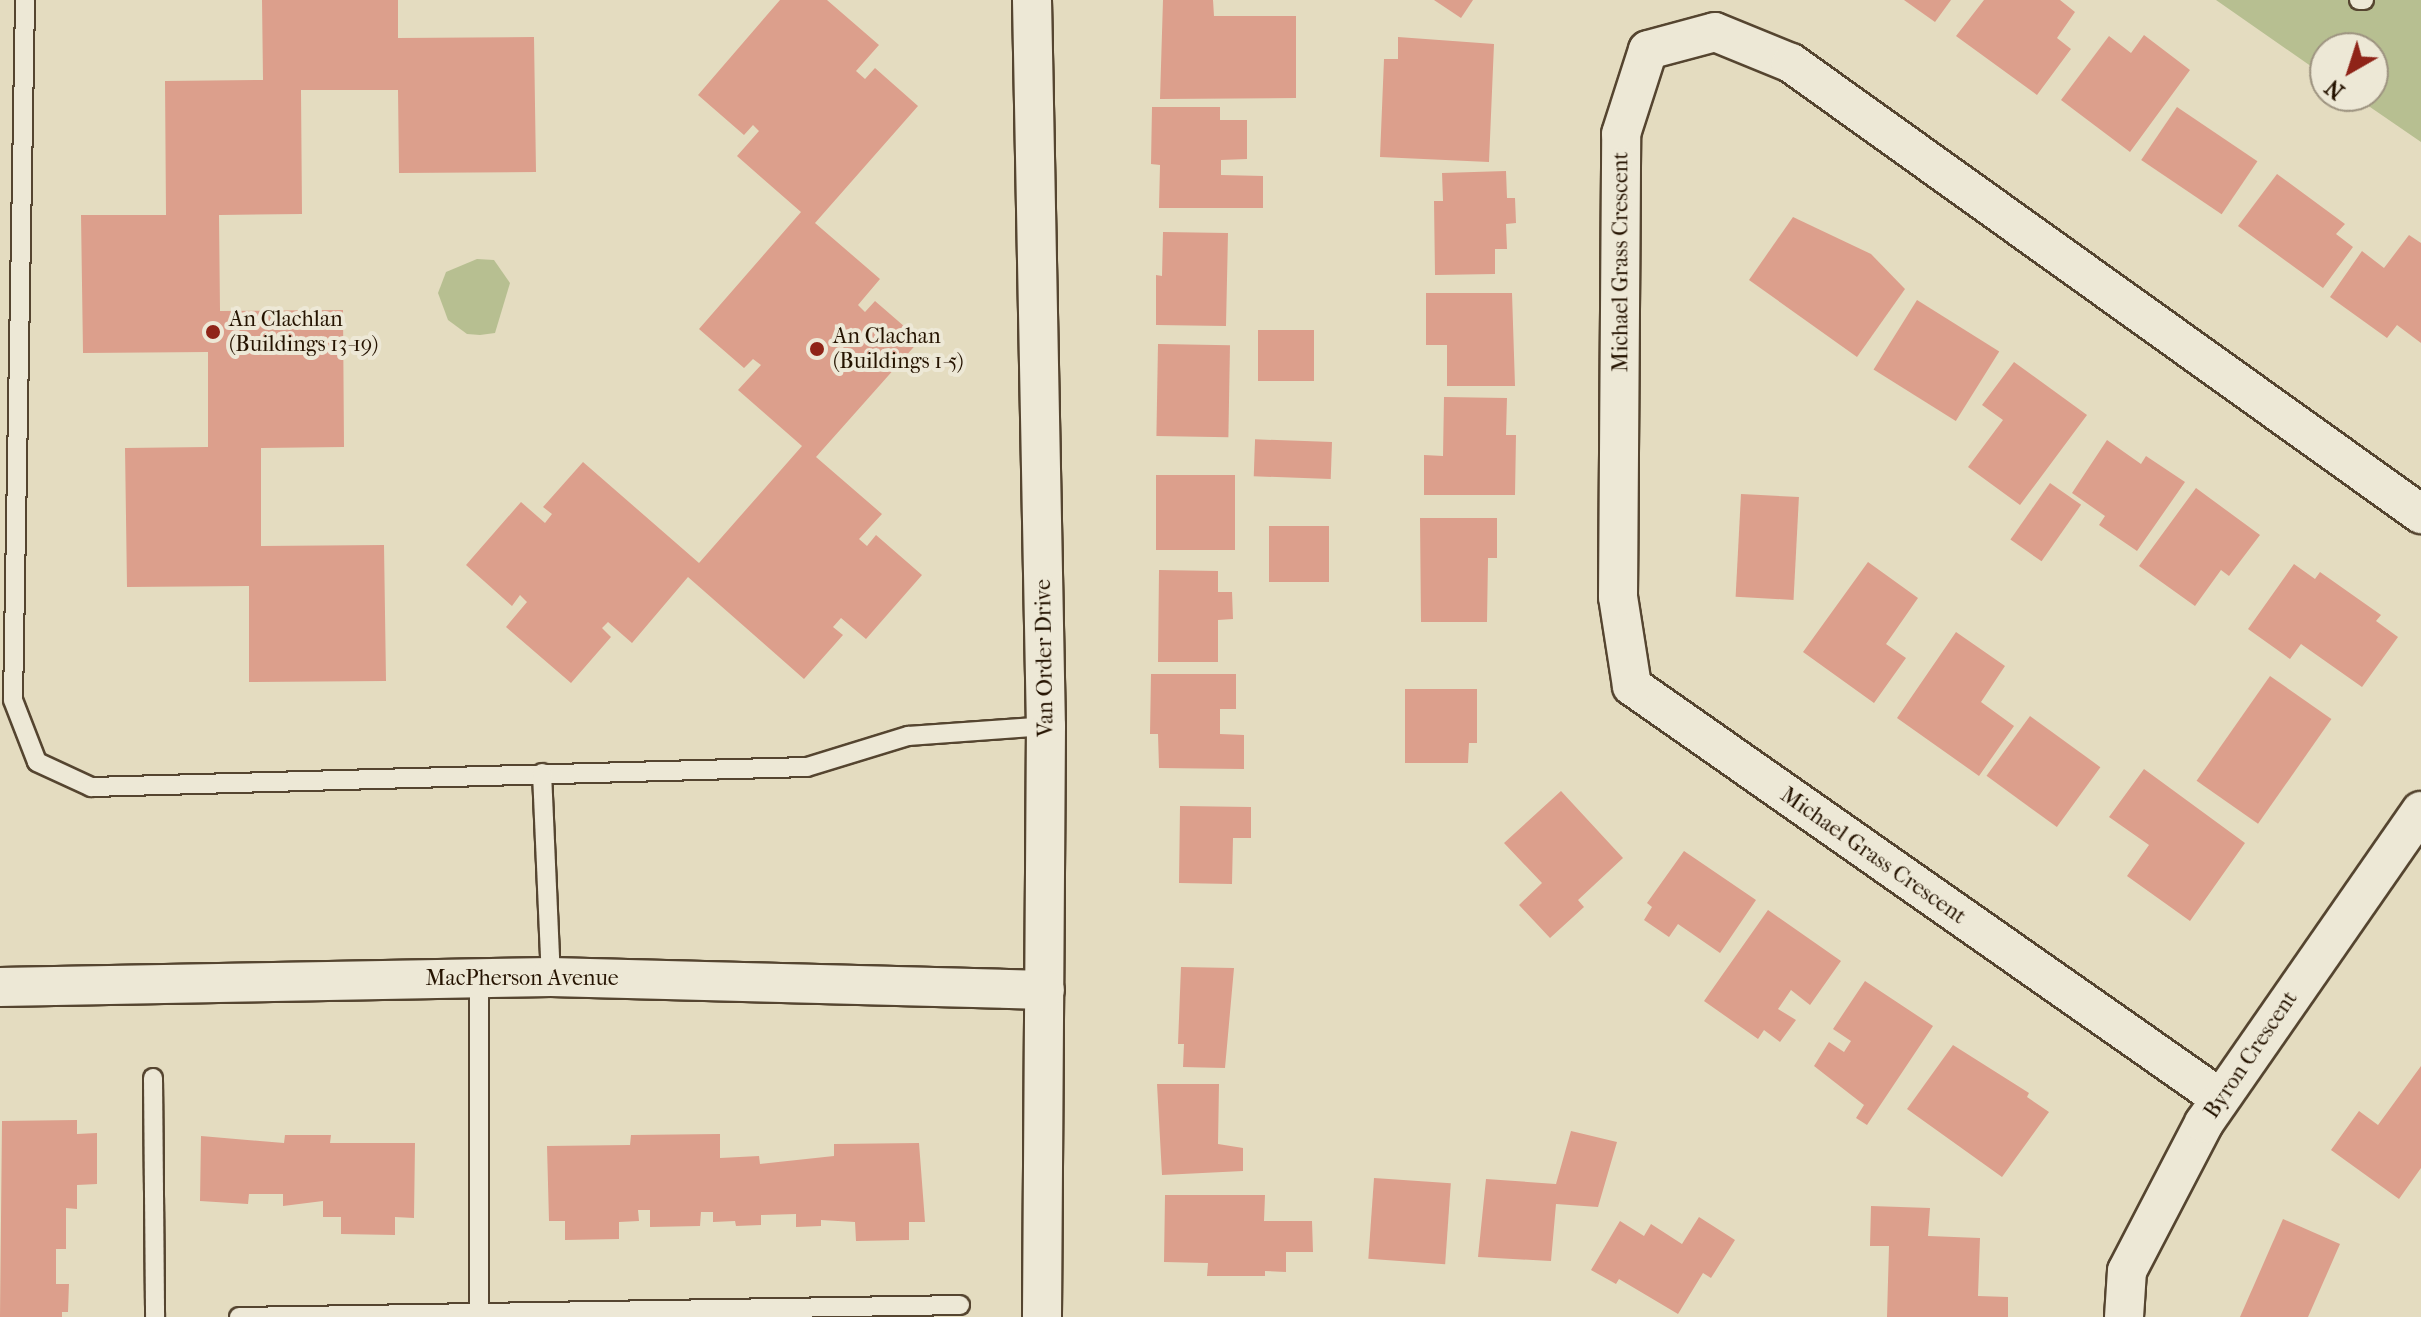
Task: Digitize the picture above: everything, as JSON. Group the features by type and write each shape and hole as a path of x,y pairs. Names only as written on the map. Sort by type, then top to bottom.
{"street":[{"name":"Van Order Drive","path":"1032,0 1046,726 1042,1317"},
{"name":"Michael Grass Crescent","path":"2220,1098 1632,686 1618,597 1621,134 1648,50 1715,32 1791,63 2421,514"},
{"name":"Byron Crescent","path":"2124,1317 2127,1271 2220,1098 2421,811"},
{"name":"MacPherson Avenue","path":"0,987 551,977 1045,990"}],"lane":[{"path":"25,0 13,700 37,762 91,787 807,767 908,736 1046,726"},
{"path":"542,773 551,977"},
{"path":"479,979 479,1310"},
{"path":"153,1078 155,1317"},
{"path":"239,1317 479,1310 750,1313 960,1305"}],"green space":[{"path":"2216,0 2421,0 2421,142 2377,112 2389,112 2389,32 2309,32 2309,65"},
{"path":"477,259 494,260 510,283 495,333 467,334 448,320 438,293 446,272"}],"building":[{"name":"An Clachlan (Buildings 13-19)","path":"262,0 398,0 398,38 534,37 536,172 399,173 398,90 301,90 302,214 219,215 220,311 343,310 344,447 261,448 261,546 384,545 386,681 249,682 249,586 127,587 125,448 208,447 208,352 83,353 81,215 166,215 165,81 263,80"},
{"name":"An Clachan (Buildings 1-5)","path":"780,0 827,0 879,45 856,71 865,79 875,68 918,106 815,223 880,279 858,305 865,312 875,301 920,340 816,457 882,514 859,539 867,546 876,535 922,575 866,639 841,618 833,627 843,635 804,679 688,577 632,643 608,622 602,628 611,637 571,683 506,627 527,602 520,595 512,606 466,565 521,502 545,523 552,514 543,507 583,462 699,563 802,446 738,390 761,365 753,359 744,368 699,329 801,212 737,156 759,131 753,125 744,135 698,95"},
{"path":"1163,0 1213,0 1214,16 1296,16 1296,98 1160,99"},
{"path":"1434,0 1473,0 1461,18"},
{"path":"1904,0 1951,0 1935,22"},
{"path":"1984,0 2060,0 2075,12 2057,38 2071,49 2037,95 1956,36"},
{"path":"2144,35 2190,70 2130,152 2061,100 2109,36 2131,53"},
{"path":"1398,37 1494,44 1489,162 1380,157 1384,59 1398,59"},
{"path":"1152,107 1220,107 1220,120 1247,120 1247,159 1221,160 1221,175 1263,176 1263,208 1159,208 1160,165 1151,164"},
{"path":"2177,107 2257,161 2222,214 2141,160"},
{"path":"1506,171 1507,198 1515,198 1516,223 1506,224 1507,249 1495,249 1495,274 1435,275 1434,201 1443,201 1442,173"},
{"path":"2277,174 2345,224 2336,234 2353,247 2323,288 2238,226"},
{"path":"1793,217 1871,254 1905,289 1857,357 1749,280"},
{"path":"1163,232 1228,233 1226,326 1156,325 1156,275 1162,276"},
{"path":"2409,235 2421,243 2421,343 2397,325 2387,338 2330,297 2362,251 2384,268"},
{"path":"1426,293 1512,293 1515,386 1447,386 1447,345 1426,345"},
{"path":"1917,300 1999,351 1956,421 1874,370"},
{"path":"1258,330 1314,330 1314,381 1258,381"},
{"path":"1158,344 1230,345 1228,437 1156,436"},
{"path":"2014,362 2087,415 2020,505 1968,467 2003,420 1982,405"},
{"path":"1444,397 1507,398 1506,435 1516,435 1515,495 1424,495 1424,455 1443,456"},
{"path":"1255,439 1332,442 1331,479 1254,476"},
{"path":"2107,440 2141,464 2146,456 2185,482 2137,551 2099,525 2105,516 2072,493"},
{"path":"1156,475 1235,475 1235,550 1156,550"},
{"path":"2050,483 2081,505 2042,561 2010,540"},
{"path":"2196,488 2260,535 2229,576 2221,570 2195,606 2139,566"},
{"path":"1741,494 1799,497 1794,600 1736,597"},
{"path":"1420,518 1497,518 1497,558 1488,558 1487,622 1421,622"},
{"path":"1269,526 1329,526 1329,582 1269,582"},
{"path":"1868,562 1918,598 1886,644 1906,658 1874,703 1803,652"},
{"path":"2294,564 2315,579 2320,572 2381,615 2376,621 2398,637 2362,687 2301,644 2290,659 2248,629"},
{"path":"1159,570 1218,571 1218,592 1232,592 1233,619 1218,620 1218,662 1158,662"},
{"path":"1956,632 2005,666 1981,702 2014,726 1979,776 1897,718"},
{"path":"1151,674 1236,674 1236,709 1220,709 1220,734 1244,735 1244,769 1159,768 1158,734 1150,734"},
{"path":"2270,676 2331,719 2258,824 2197,781"},
{"path":"1405,689 1477,689 1477,743 1469,743 1468,763 1405,763"},
{"path":"2030,716 2100,767 2057,827 1987,776"},
{"path":"2144,769 2245,843 2190,921 2127,876 2149,845 2109,817"},
{"path":"1561,791 1623,858 1578,900 1584,907 1550,938 1519,905 1542,883 1504,843"},
{"path":"1180,806 1251,807 1251,838 1233,838 1232,884 1179,883"},
{"path":"1684,851 1756,900 1720,953 1678,924 1669,937 1644,920 1652,907 1647,903"},
{"path":"1768,910 1841,961 1810,1005 1791,990 1778,1009 1796,1020 1780,1042 1764,1030 1758,1039 1704,1001"},
{"path":"1181,967 1234,968 1225,1068 1183,1067 1184,1044 1178,1044"},
{"path":"1865,981 1933,1026 1867,1125 1856,1118 1864,1105 1814,1066 1829,1042 1844,1052 1851,1041 1833,1029"},
{"path":"1953,1045 2029,1093 2027,1097 2049,1112 2002,1177 1907,1109"},
{"path":"2421,1066 2421,1168 2399,1199 2331,1150 2359,1111 2378,1125"},
{"path":"1157,1084 1219,1084 1218,1144 1243,1148 1243,1171 1162,1175"},
{"path":"77,1120 77,1134 97,1133 97,1184 77,1185 77,1209 66,1208 66,1249 56,1249 56,1284 69,1284 68,1312 62,1312 62,1317 0,1317 2,1121"},
{"path":"1571,1131 1617,1142 1598,1207 1556,1204 1551,1261 1478,1257 1486,1179 1556,1184"},
{"path":"720,1134 720,1158 759,1156 760,1164 834,1156 834,1144 919,1143 925,1222 909,1222 909,1240 856,1241 855,1222 821,1220 821,1226 796,1227 796,1214 761,1215 761,1225 736,1226 735,1221 713,1222 713,1212 701,1212 700,1226 650,1227 650,1210 638,1210 639,1221 619,1222 619,1239 565,1240 565,1221 549,1221 547,1146 630,1145 631,1135"},
{"path":"285,1135 331,1135 330,1143 415,1143 414,1218 395,1217 395,1235 341,1234 341,1217 323,1217 323,1201 283,1206 283,1194 249,1194 248,1204 200,1201 201,1136 284,1143"},
{"path":"1374,1178 1451,1183 1445,1264 1368,1259"},
{"path":"1165,1195 1265,1195 1264,1221 1312,1221 1313,1252 1286,1252 1286,1272 1265,1271 1265,1276 1207,1276 1208,1263 1164,1262"},
{"path":"1871,1206 1930,1208 1928,1236 1980,1238 1978,1296 2008,1297 2008,1317 1887,1317 1889,1246 1870,1246"},
{"path":"1699,1217 1735,1240 1711,1278 1703,1273 1678,1314 1619,1279 1616,1284 1591,1270 1620,1221 1644,1236 1651,1224 1682,1244"},
{"path":"2283,1219 2340,1244 2308,1317 2240,1317"}],"place":[{"name":"An Clachlan (Buildings 13-19)","path":"213,332"},
{"name":"An Clachan (Buildings 1-5)","path":"817,349"}]}
